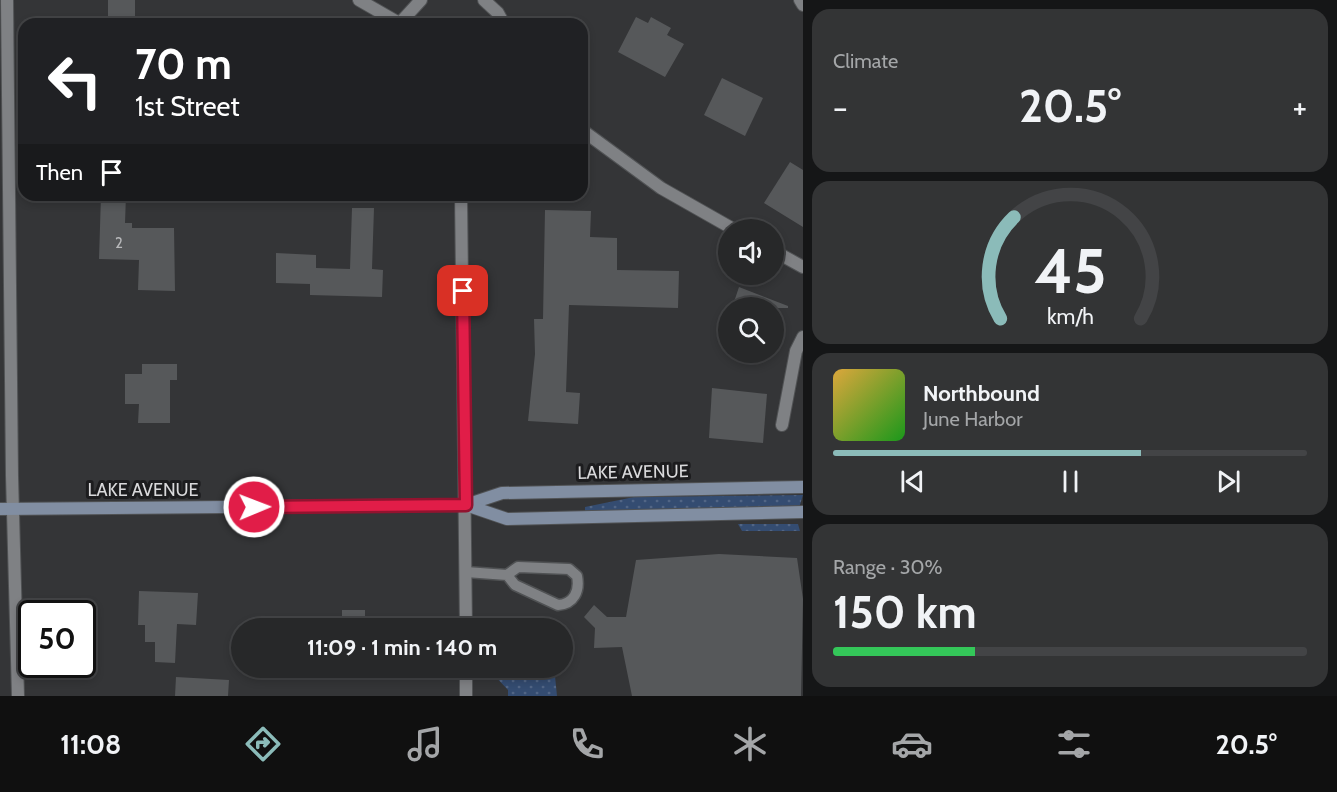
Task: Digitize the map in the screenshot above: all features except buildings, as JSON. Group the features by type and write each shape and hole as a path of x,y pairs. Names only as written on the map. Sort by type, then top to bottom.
{"main road":[{"name":"LAKE AVENUE","path":"0,509 466,505 502,493 803,487"},
{"name":"LAKE AVENUE","path":"466,505 507,519 803,512"}],"street":[{"path":"7,0 5,237 18,696"},
{"path":"359,0 390,18"},
{"path":"404,18 421,0"},
{"path":"484,0 501,18"},
{"path":"800,0 803,5"},
{"path":"588,134 661,188 718,220"},
{"path":"461,201 466,618"},
{"path":"784,257 803,267"},
{"path":"782,425 796,351 803,338"},
{"path":"466,678 466,696"}],"lane":[{"path":"466,572 507,575 518,567 569,568 577,576 578,591 571,601 558,605 515,585 507,575"}],"shaded area":[{"path":"803,495 799,508 585,513 585,507 634,497"},
{"path":"738,524 798,524 800,531 742,531"},
{"path":"497,678 555,678 557,696 508,696 508,690"}],"route":[{"path":"254,507 466,505 463,291"}]}
